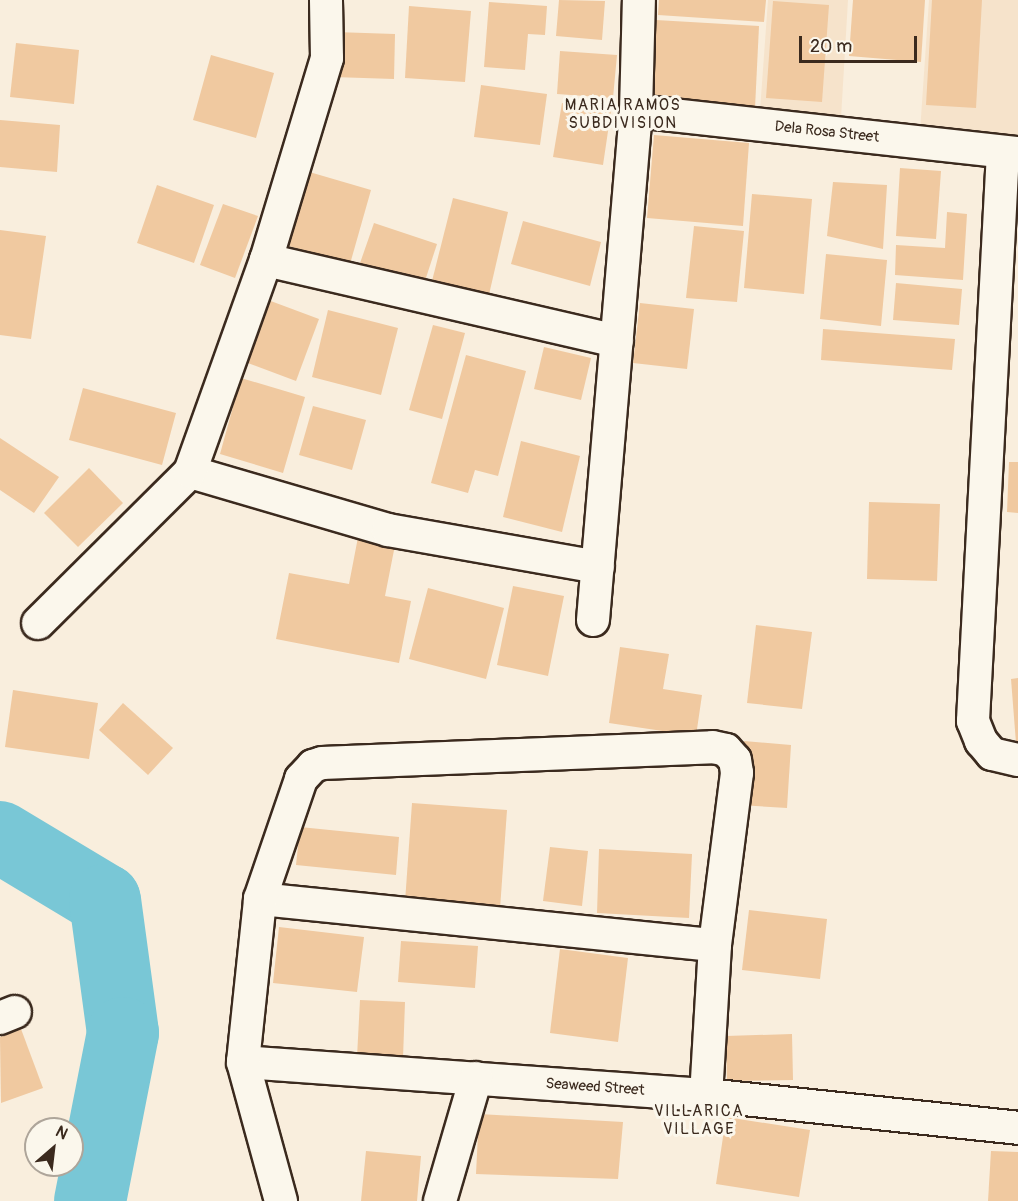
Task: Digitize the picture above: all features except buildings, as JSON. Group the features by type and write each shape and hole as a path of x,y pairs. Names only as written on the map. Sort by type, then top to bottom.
{"street":[{"path":"38,623 190,472 267,260 327,58 326,0"},
{"path":"593,620 636,111 639,0"},
{"name":"Dela Rosa Street","path":"636,111 1011,152"},
{"path":"1011,152 973,721 981,741 992,754 1018,760"},
{"path":"267,260 617,341"},
{"path":"190,472 388,530 598,567"},
{"path":"281,1201 243,1062 260,899 301,779 313,765 713,747 726,750 735,760 737,773 716,945 706,1095"},
{"path":"260,899 716,945"},
{"name":"Seaweed Street","path":"243,1062 706,1095 1018,1128"},
{"path":"440,1201 476,1078"}],"shaded area":[{"path":"768,0 848,0 841,118 760,111"},
{"path":"929,0 1018,0 1018,137 920,132"}],"waterway":[{"path":"0,837 105,900 123,1033 90,1201"}],"district":[{"name":"MARIA RAMOS SUBDIVISION","path":"623,114"},
{"name":"VILLARICA VILLAGE","path":"699,1120"}]}
